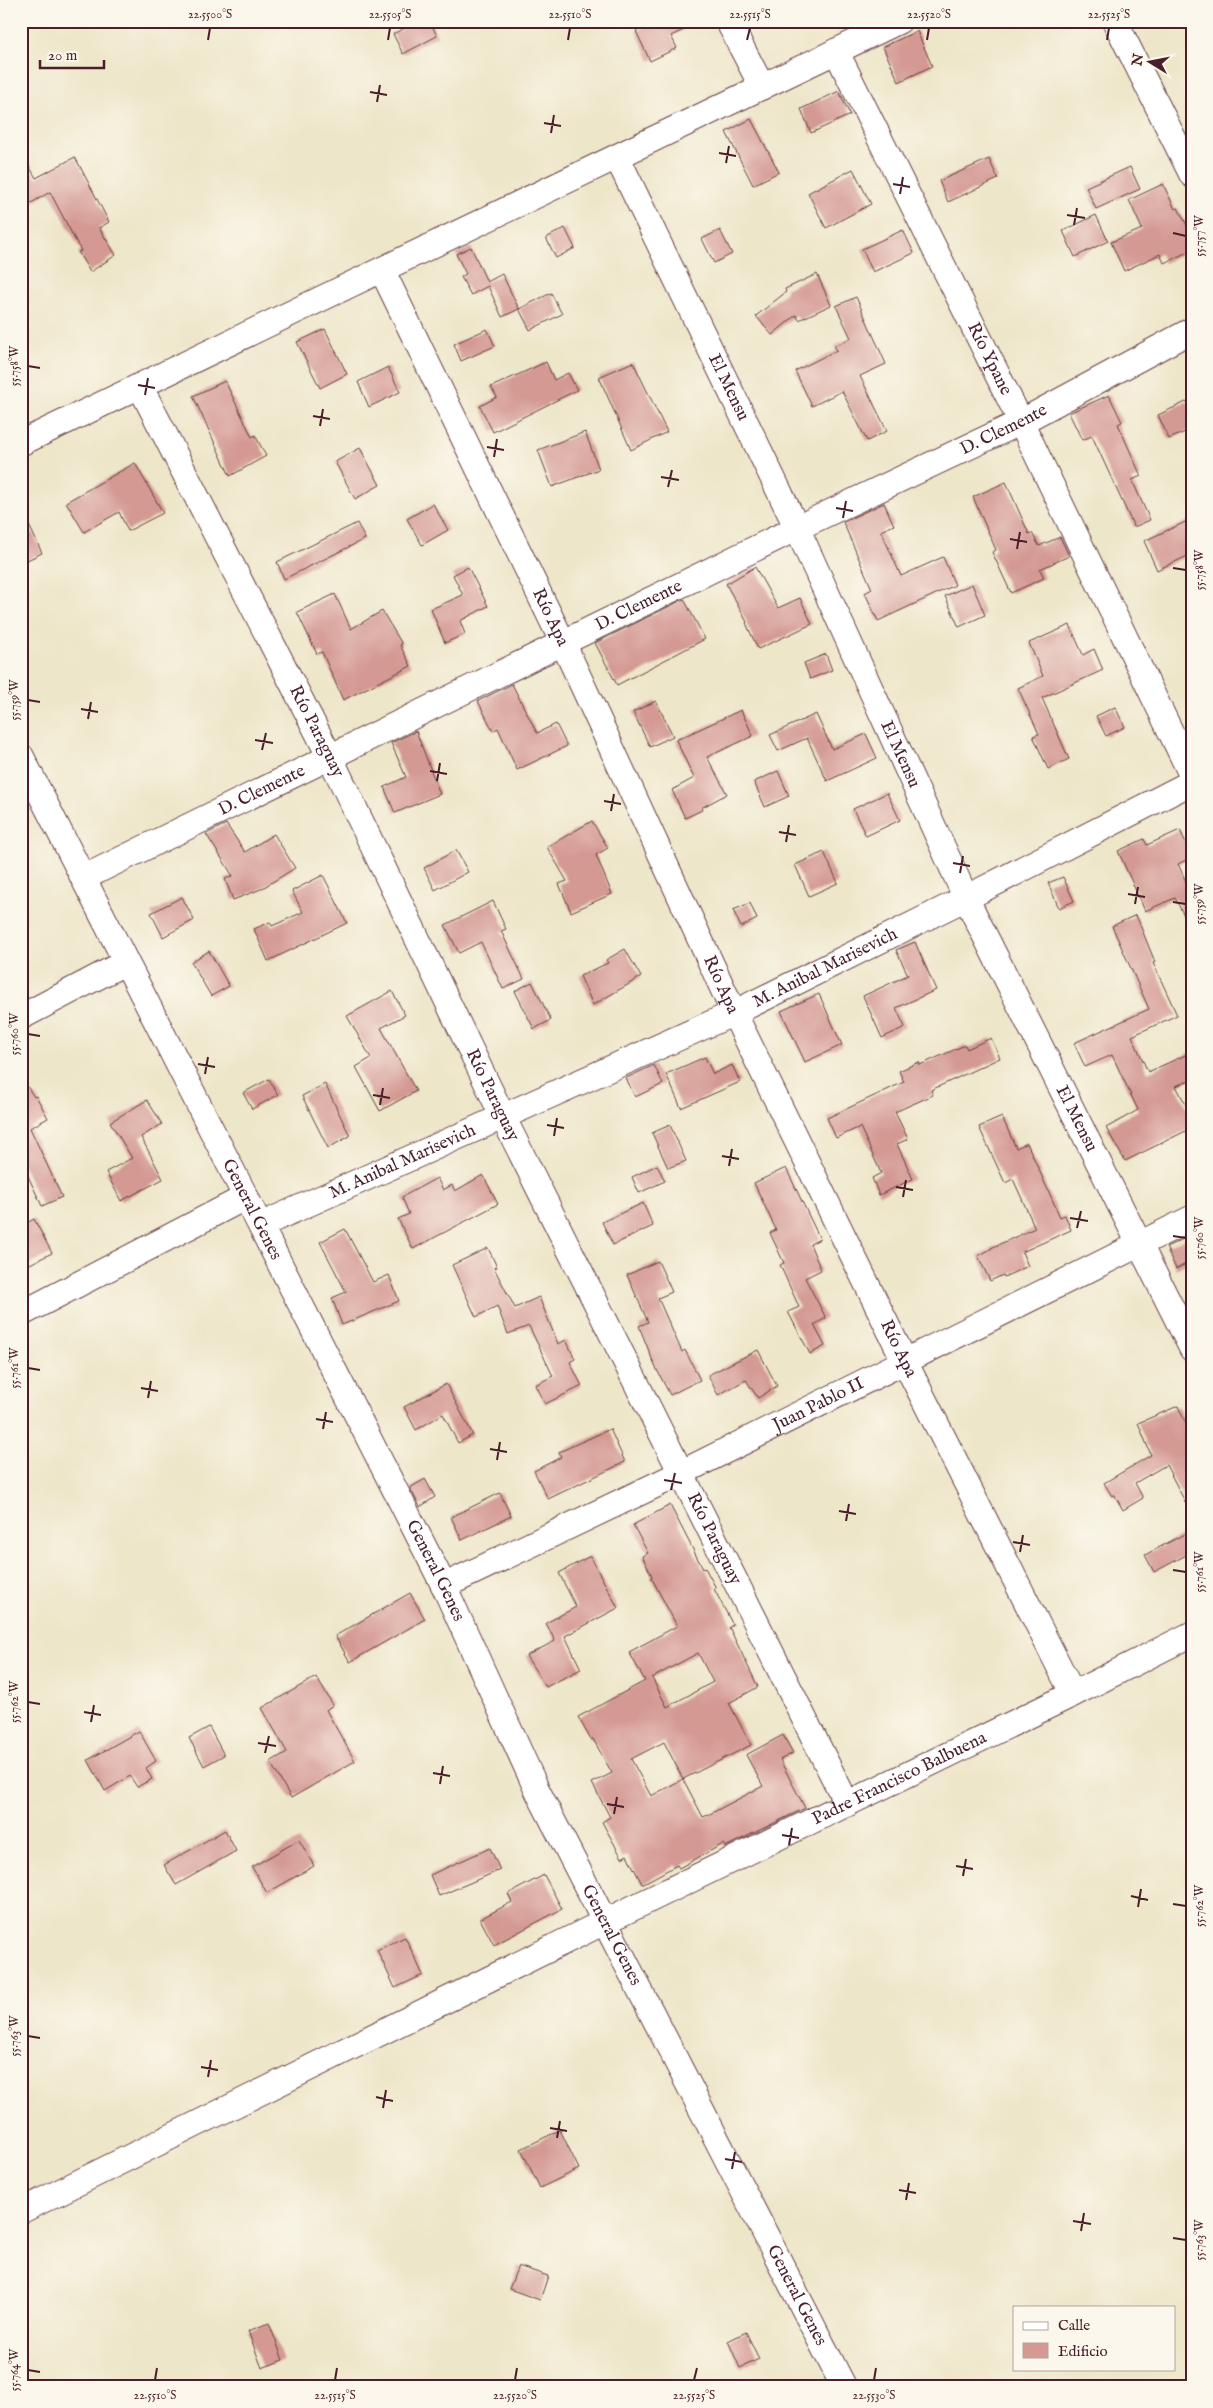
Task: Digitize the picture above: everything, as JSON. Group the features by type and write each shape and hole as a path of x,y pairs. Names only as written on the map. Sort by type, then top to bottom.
{"street":[{"path":"728,21 762,87"},
{"path":"21,443 899,21"},
{"path":"1115,21 1192,175"},
{"name":"Río Ypane","path":"836,51 1021,422 1192,776"},
{"name":"El Mensu","path":"617,157 797,528 966,898 1192,1349"},
{"name":"Río Apa","path":"382,270 563,643 734,1013 905,1362 1073,1694"},
{"name":"D. Clemente","path":"83,878 797,528 1021,422 1192,330"},
{"name":"Río Paraguay","path":"140,386 330,757 503,1117 847,1804"},
{"name":"General Genes","path":"21,756 444,1586 537,1790 844,2387"},
{"name":"M. Anibal Marisevich","path":"261,1225 734,1013 966,898 1192,782"},
{"path":"21,1017 126,962"},
{"path":"21,1314 246,1197"},
{"name":"Juan Pablo II","path":"444,1586 681,1473 1192,1218"},
{"name":"Padre Francisco Balbuena","path":"21,2211 604,1922 1073,1694 1192,1634"}],"building":[{"path":"419,21 430,21 437,36 403,54 393,34"},
{"path":"656,21 702,21 671,36 677,48 650,61 636,31"},
{"path":"917,31 932,66 899,82 883,47"},
{"path":"839,91 850,115 811,133 801,109"},
{"path":"751,119 779,172 753,185 726,132"},
{"path":"21,152 36,178 75,157 109,222 99,228 116,255 90,272 78,252 81,251 50,192 21,209"},
{"path":"989,159 998,179 948,202 939,181"},
{"path":"1130,167 1140,189 1096,209 1086,187"},
{"path":"853,169 871,204 826,228 808,193"},
{"path":"1163,184 1175,209 1178,208 1192,235 1192,250 1164,263 1160,254 1124,271 1111,242 1142,229 1129,200"},
{"path":"1096,215 1108,241 1075,257 1063,231"},
{"path":"565,228 575,248 556,258 546,238"},
{"path":"720,230 732,254 714,263 702,239"},
{"path":"903,230 914,253 873,272 862,249"},
{"path":"471,247 487,282 502,274 519,309 502,317 488,286 471,295 461,277 466,274 456,254"},
{"path":"817,274 831,305 799,320 796,315 772,335 756,316 786,292 785,289"},
{"path":"551,293 562,314 530,330 519,309"},
{"path":"856,297 886,364 860,376 887,431 867,441 842,391 812,406 795,371 837,350 834,346 851,338 836,306"},
{"path":"325,329 347,374 320,388 297,342"},
{"path":"487,329 495,346 461,361 454,344"},
{"path":"546,362 554,380 568,373 577,390 493,432 480,406 497,397 491,387"},
{"path":"633,362 667,432 631,450 599,377"},
{"path":"388,367 400,392 369,407 358,382"},
{"path":"225,381 252,437 255,435 266,456 230,476 193,396"},
{"path":"1109,395 1122,422 1118,424 1141,476 1132,480 1150,520 1134,527 1092,436 1082,440 1069,413"},
{"path":"1188,401 1192,410 1192,429 1169,439 1158,415"},
{"path":"585,432 599,469 552,487 538,450"},
{"path":"360,448 380,485 355,499 335,462"},
{"path":"135,463 163,513 128,531 119,512 84,532 66,502"},
{"path":"1006,482 1029,534 1032,533 1039,546 1060,537 1069,556 1040,569 1044,578 1011,593 992,552 996,550 973,497"},
{"path":"884,503 894,525 881,531 901,576 943,557 955,585 878,621 865,593 872,589 843,522"},
{"path":"433,504 448,530 422,545 407,519"},
{"path":"21,508 42,553 21,563"},
{"path":"1192,519 1192,554 1157,570 1144,541"},
{"path":"357,523 365,539 284,579 277,562"},
{"path":"468,567 488,606 460,621 465,634 445,643 431,609 463,595 453,575"},
{"path":"755,567 778,608 800,598 812,624 758,649 747,622 726,584"},
{"path":"972,584 985,615 959,627 945,596"},
{"path":"335,594 351,629 382,611 402,644 400,645 411,666 343,700 322,652 317,654 297,612"},
{"path":"684,599 705,639 617,685 595,643"},
{"path":"1070,625 1083,655 1094,649 1103,670 1042,698 1069,759 1048,769 1033,736 1039,734 1018,688 1043,676 1029,643"},
{"path":"826,654 832,670 810,679 804,663"},
{"path":"512,684 537,733 556,724 567,746 517,770 498,728 493,731 478,701"},
{"path":"656,701 673,736 650,747 633,712"},
{"path":"1115,707 1125,727 1106,736 1096,716"},
{"path":"741,710 753,736 707,757 727,794 685,818 672,790 694,778 676,740"},
{"path":"816,714 832,749 866,734 877,758 827,781 807,738 778,751 770,735"},
{"path":"416,731 440,794 395,813 384,787 406,777 391,743"},
{"path":"778,771 789,796 765,807 754,782"},
{"path":"887,793 900,820 866,836 853,809"},
{"path":"592,821 608,848 596,855 612,894 571,912 559,884 567,881 547,847"},
{"path":"226,824 245,852 274,834 295,868 261,889 233,900 225,879 233,876 206,834"},
{"path":"1180,830 1192,857 1178,864 1192,895 1192,931 1175,898 1145,911 1118,851 1144,839 1147,845"},
{"path":"456,850 468,872 435,890 424,868"},
{"path":"824,852 838,883 809,896 795,865"},
{"path":"323,875 347,923 268,961 254,929 270,922 272,926 303,912 292,891"},
{"path":"1063,877 1074,901 1059,908 1048,883"},
{"path":"182,897 194,920 163,937 151,913"},
{"path":"493,901 506,929 501,931 524,979 503,989 481,942 459,953 445,925"},
{"path":"750,903 757,919 741,927 733,910"},
{"path":"1136,915 1155,962 1153,963 1177,1015 1132,1036 1148,1072 1192,1052 1192,1079 1176,1086 1192,1116 1192,1128 1125,1161 1106,1128 1138,1110 1112,1055 1085,1067 1074,1043 1149,1009 1112,926"},
{"path":"915,942 936,990 896,1008 905,1027 882,1038 863,996 908,975 896,950"},
{"path":"625,949 641,977 593,1005 580,976 608,963 606,960"},
{"path":"209,951 229,986 211,996 191,962"},
{"path":"532,982 551,1020 534,1029 515,991"},
{"path":"392,991 405,1015 381,1028 416,1091 380,1111 356,1067 371,1058 347,1016"},
{"path":"819,994 842,1045 805,1062 781,1011"},
{"path":"991,1038 1000,1058 931,1090 933,1095 895,1112 908,1139 897,1144 913,1179 879,1195 872,1178 881,1173 860,1127 836,1138 827,1118 904,1082 899,1071 919,1062 920,1065 965,1045 967,1049"},
{"path":"705,1057 713,1074 732,1065 740,1082 681,1108 666,1074"},
{"path":"654,1065 663,1084 635,1097 626,1078"},
{"path":"21,1077 34,1097 36,1096 48,1118 30,1128 62,1197 42,1206 21,1161"},
{"path":"269,1079 278,1095 252,1109 243,1093"},
{"path":"325,1084 350,1136 328,1148 302,1096"},
{"path":"147,1100 162,1124 141,1137 163,1179 121,1201 106,1172 132,1158 110,1122"},
{"path":"1002,1117 1016,1148 1027,1143 1060,1217 1065,1215 1071,1230 1022,1252 1028,1266 990,1281 978,1256 1035,1228 1013,1179 1005,1183 979,1127"},
{"path":"670,1125 686,1161 668,1168 652,1133"},
{"path":"657,1165 665,1181 639,1193 632,1177"},
{"path":"786,1168 820,1239 810,1244 821,1270 805,1278 826,1318 814,1325 825,1346 810,1354 788,1312 799,1307 780,1265 784,1263 770,1233 776,1230 754,1183"},
{"path":"483,1175 498,1204 413,1249 398,1219 409,1214 402,1197 437,1178 443,1190 452,1185 455,1191"},
{"path":"643,1203 653,1226 613,1245 602,1222"},
{"path":"34,1219 52,1253 28,1265 21,1252 21,1226"},
{"path":"345,1229 373,1282 389,1275 399,1301 342,1325 332,1298 346,1292 320,1242"},
{"path":"1192,1235 1192,1261 1176,1269 1166,1247"},
{"path":"488,1248 497,1267 494,1268 515,1308 539,1297 558,1344 566,1340 575,1359 570,1362 582,1386 545,1404 535,1385 553,1376 529,1326 508,1334 497,1306 476,1317 452,1265"},
{"path":"658,1261 672,1292 658,1298 682,1352 685,1350 700,1380 670,1395 655,1366 639,1326 648,1322 627,1275"},
{"path":"758,1350 777,1386 758,1398 746,1380 718,1395 708,1375"},
{"path":"446,1384 473,1435 458,1443 443,1414 416,1430 404,1407"},
{"path":"1178,1406 1192,1437 1192,1515 1166,1465 1135,1483 1143,1498 1123,1510 1114,1494 1112,1496 1104,1483 1151,1455 1138,1423"},
{"path":"610,1429 625,1462 548,1499 534,1471 561,1457 559,1452"},
{"path":"425,1479 435,1497 420,1507 410,1488"},
{"path":"500,1493 511,1516 462,1540 451,1517"},
{"path":"670,1505 703,1569 705,1568 716,1588 714,1589 733,1625 729,1627 758,1687 729,1703 751,1745 683,1779 703,1817 763,1786 746,1755 783,1735 793,1753 780,1760 805,1808 725,1847 723,1844 679,1868 677,1865 642,1884 627,1855 622,1858 602,1822 610,1817 592,1783 612,1773 578,1717 645,1681 629,1652 677,1626 651,1577 642,1556 648,1553 633,1525","holes":["698,1653 713,1682 667,1707 652,1678","664,1742 683,1779 651,1796 631,1759"]},
{"path":"1192,1530 1192,1552 1154,1572 1145,1555"},
{"path":"590,1556 618,1608 565,1636 581,1669 546,1687 526,1656 555,1641 546,1623 576,1607 559,1573"},
{"path":"410,1593 425,1619 350,1662 335,1636"},
{"path":"316,1677 333,1705 326,1710 355,1761 291,1798 270,1762 287,1752 262,1708"},
{"path":"209,1727 224,1755 204,1766 189,1738"},
{"path":"139,1731 156,1761 146,1768 152,1779 137,1787 130,1776 105,1791 88,1760"},
{"path":"225,1830 236,1851 176,1885 164,1865"},
{"path":"299,1840 314,1866 267,1893 252,1867"},
{"path":"490,1848 500,1870 439,1896 430,1875"},
{"path":"544,1875 562,1909 494,1945 480,1919 512,1902 508,1894"},
{"path":"405,1937 423,1975 395,1988 377,1950"},
{"path":"560,2130 579,2169 540,2188 521,2149"},
{"path":"518,2266 548,2276 540,2300 509,2289"},
{"path":"269,2323 283,2360 262,2368 248,2331"},
{"path":"746,2332 759,2359 740,2368 728,2341"}]}
